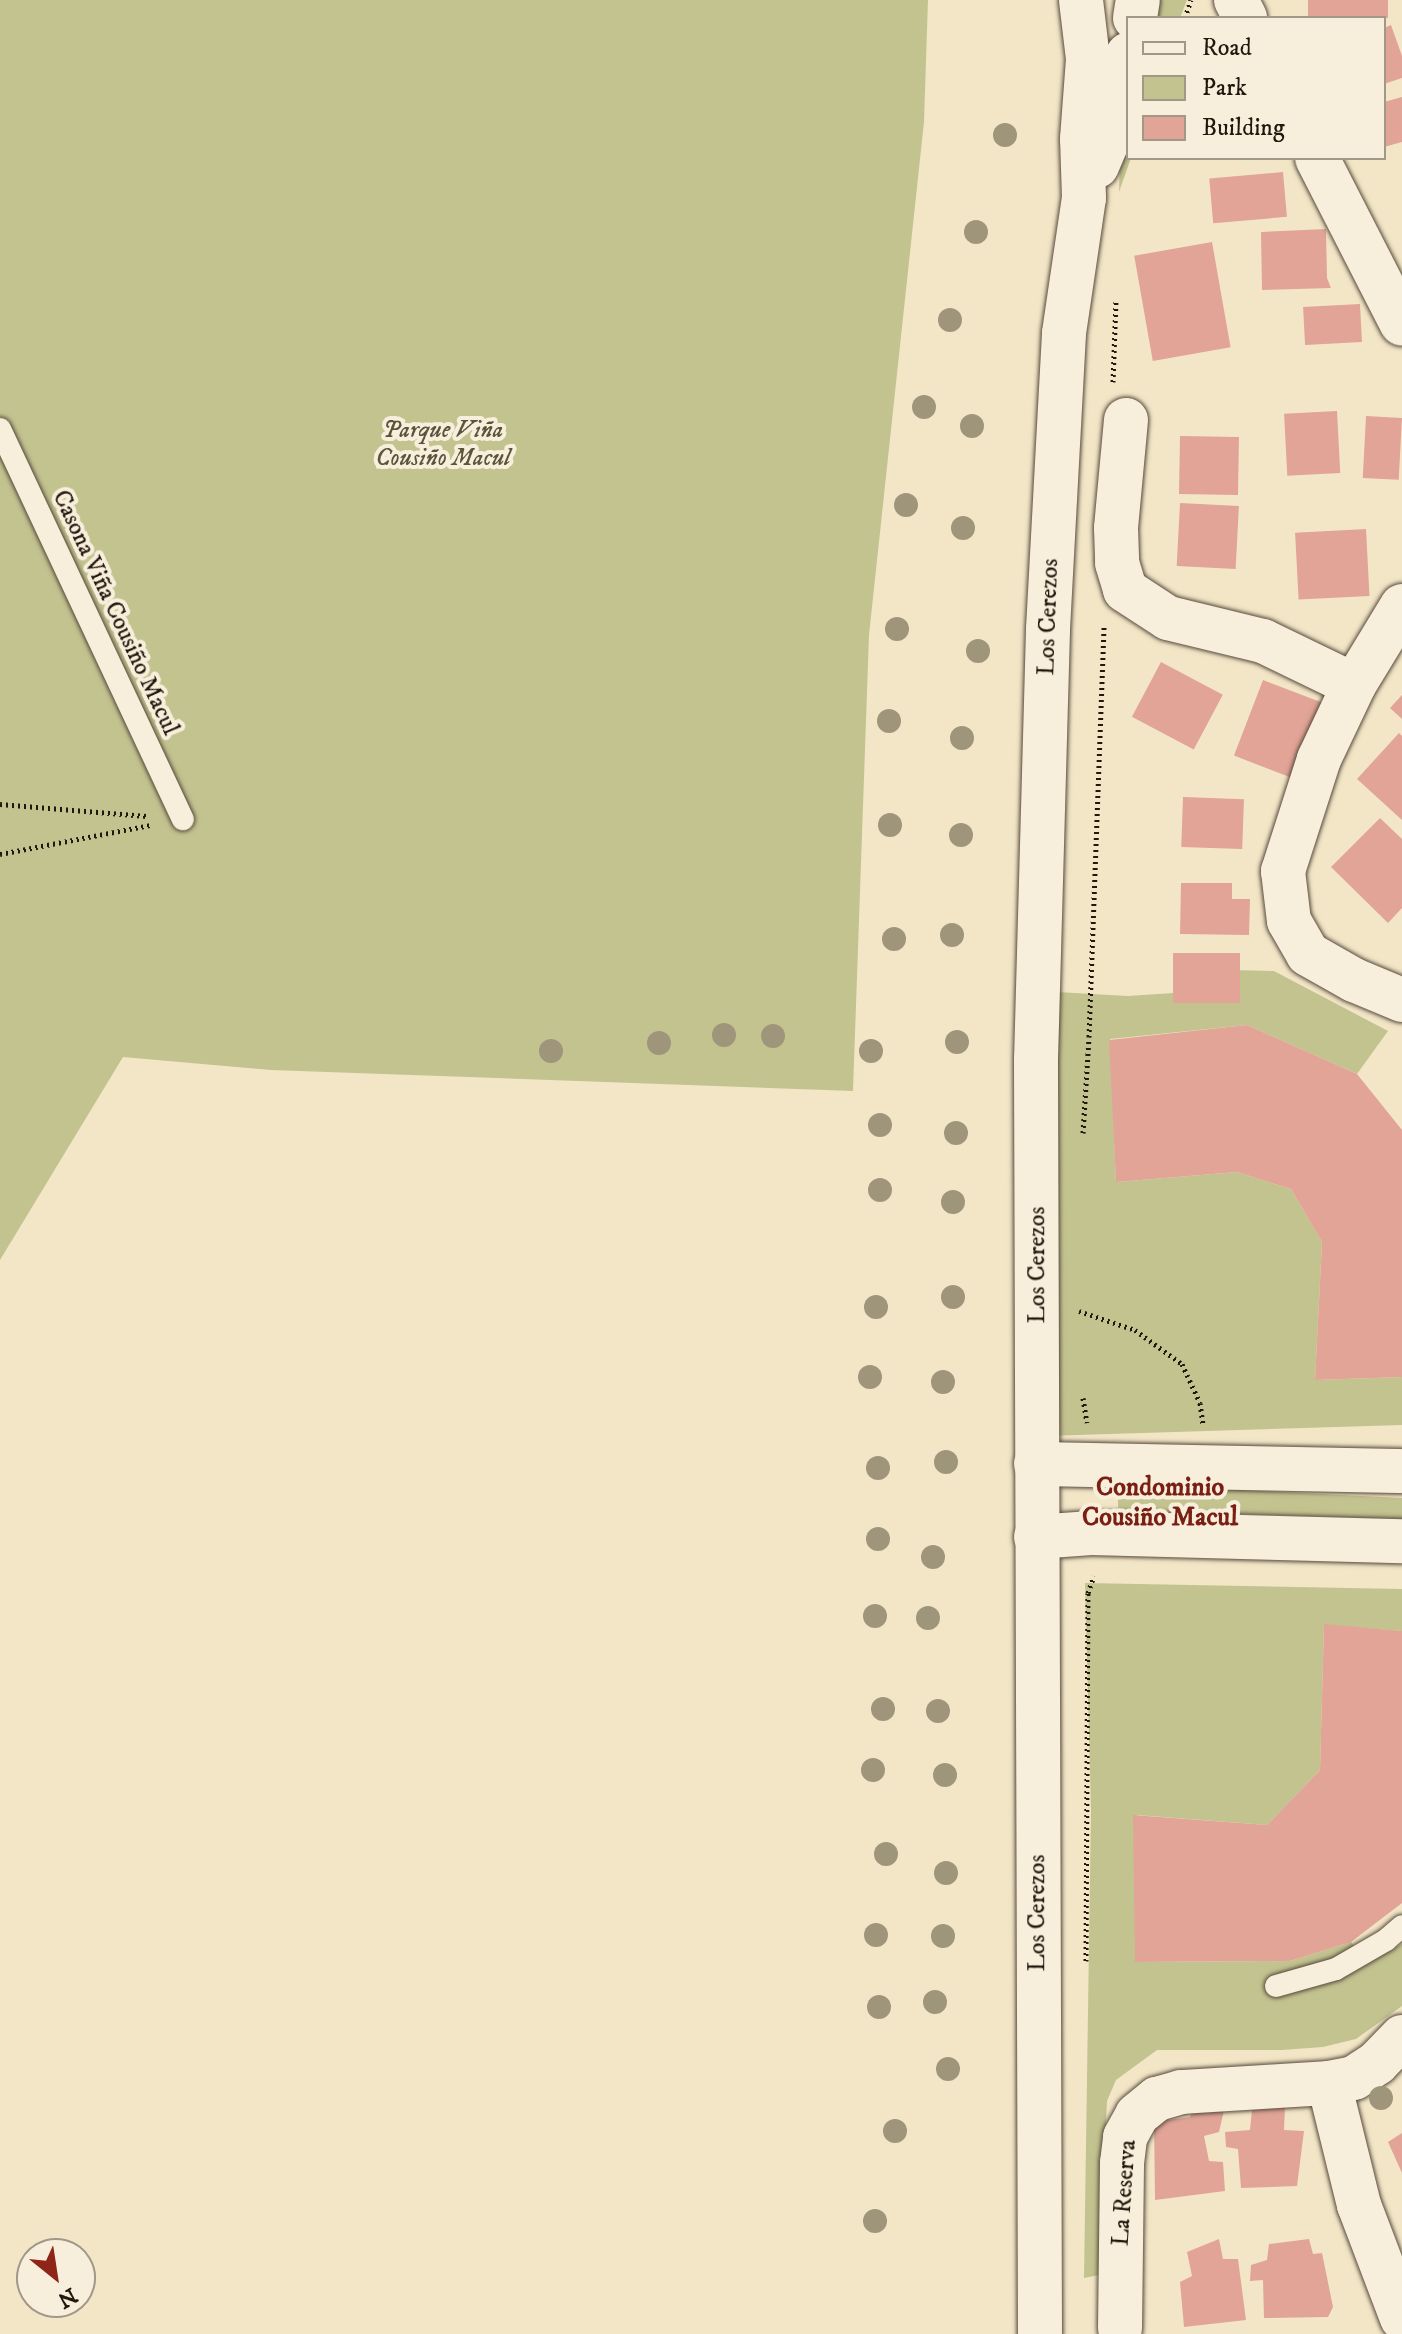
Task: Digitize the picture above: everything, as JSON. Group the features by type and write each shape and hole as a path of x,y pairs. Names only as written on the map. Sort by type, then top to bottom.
{"street":[{"name":"Los Cerezos","path":"1040,2334 1036,1060 1048,629 1064,333 1084,198 1082,139 1088,59 1081,0"},
{"name":"Los Cerezos","path":"1084,198 1107,143 1126,62"},
{"path":"1318,160 1402,324"},
{"path":"1119,402 1117,563 1125,590 1168,618 1263,641 1354,685"},
{"path":"1402,606 1354,685 1319,759 1283,871 1289,921 1308,954 1354,980 1402,1000"},
{"path":"1036,1464 1402,1471"},
{"path":"1036,1537 1109,1534 1402,1541"},
{"name":"La Reserva","path":"1120,2328 1122,2163 1125,2137 1137,2115 1157,2099 1181,2092 1329,2083 1354,2078 1377,2063 1402,2037"},
{"path":"1329,2083 1359,2205 1402,2318"}],"lane":[{"name":"Casona Viña Cousiño Macul","path":"0,429 183,819"},
{"path":"1276,1986 1336,1969 1386,1940 1402,1926"}],"path":[{"path":"1116,287 1119,402"},
{"path":"1081,1149 1089,1037 1104,623"},
{"path":"0,804 183,819"},
{"path":"0,854 183,819"},
{"path":"1070,1309 1135,1330 1182,1364 1200,1403 1204,1430"},
{"path":"1082,1387 1087,1430"},
{"path":"1085,1971 1088,1593 1109,1534"}],"green space":[{"name":"Parque Viña Cousiño Macul","path":"0,0 928,0 924,122 869,635 853,1091 271,1070 123,1057 0,1260"},
{"path":"1124,0 1187,0 1181,16 1126,16 1126,160 1130,160 1119,192"},
{"path":"1233,970 1274,971 1388,1031 1357,1074 1247,1025 1110,1039 1116,1182 1237,1172 1291,1189 1322,1242 1315,1380 1402,1377 1402,1425 1046,1436 1057,992 1128,996 1189,992"},
{"path":"1118,1484 1402,1498 1402,1519 1118,1510"},
{"path":"1085,1583 1402,1589 1402,1631 1324,1625 1320,1770 1267,1825 1137,1815 1136,1962 1290,1961 1351,1942 1360,1952 1389,1952 1402,1944 1402,2006 1356,2039 1323,2047 1282,2050 1157,2050 1116,2080 1107,2101 1099,2275 1084,2278 1091,1811"}],"building":[{"path":"1308,0 1388,0 1388,18 1308,16"},
{"path":"1391,25 1402,56 1402,78 1386,83 1386,27"},
{"path":"1402,97 1402,142 1386,146 1386,101"},
{"path":"1283,172 1287,217 1213,223 1209,178"},
{"path":"1326,229 1327,278 1331,288 1262,290 1261,232"},
{"path":"1212,242 1231,347 1153,361 1134,256"},
{"path":"1360,304 1362,342 1305,345 1303,307"},
{"path":"1337,411 1340,473 1287,476 1284,414"},
{"path":"1366,416 1402,418 1399,480 1363,478"},
{"path":"1180,436 1239,437 1238,495 1179,494"},
{"path":"1180,503 1239,506 1236,569 1177,566"},
{"path":"1366,529 1370,596 1299,600 1295,533"},
{"path":"1161,662 1223,695 1194,750 1132,717"},
{"path":"1263,680 1322,703 1293,778 1234,756"},
{"path":"1402,695 1402,719 1390,708"},
{"path":"1399,733 1402,736 1402,820 1357,779"},
{"path":"1183,797 1244,799 1242,849 1181,847"},
{"path":"1380,818 1402,839 1402,908 1388,923 1331,867"},
{"path":"1181,883 1232,883 1232,899 1250,899 1249,935 1180,934"},
{"path":"1173,953 1240,953 1240,1003 1173,1003"},
{"path":"1247,1025 1357,1074 1402,1130 1402,1377 1315,1380 1322,1242 1291,1189 1237,1172 1116,1182 1109,1040"},
{"path":"1324,1624 1402,1631 1402,1903 1351,1942 1290,1961 1135,1962 1133,1815 1267,1825 1320,1770"},
{"path":"1198,2101 1226,2102 1219,2132 1204,2136 1209,2161 1223,2162 1225,2191 1155,2200 1154,2122 1190,2117"},
{"path":"1285,2107 1284,2130 1304,2131 1297,2186 1241,2188 1238,2149 1226,2147 1225,2132 1250,2130 1252,2110"},
{"path":"1402,2133 1402,2173 1388,2142"},
{"path":"1219,2239 1223,2259 1238,2259 1246,2320 1184,2327 1180,2282 1192,2276 1187,2252"},
{"path":"1309,2239 1313,2254 1322,2253 1333,2307 1328,2317 1264,2318 1263,2280 1250,2281 1251,2265 1267,2260 1269,2244"}],"district":[{"name":"Condominio Cousiño Macul","path":"1160,1503"}]}
